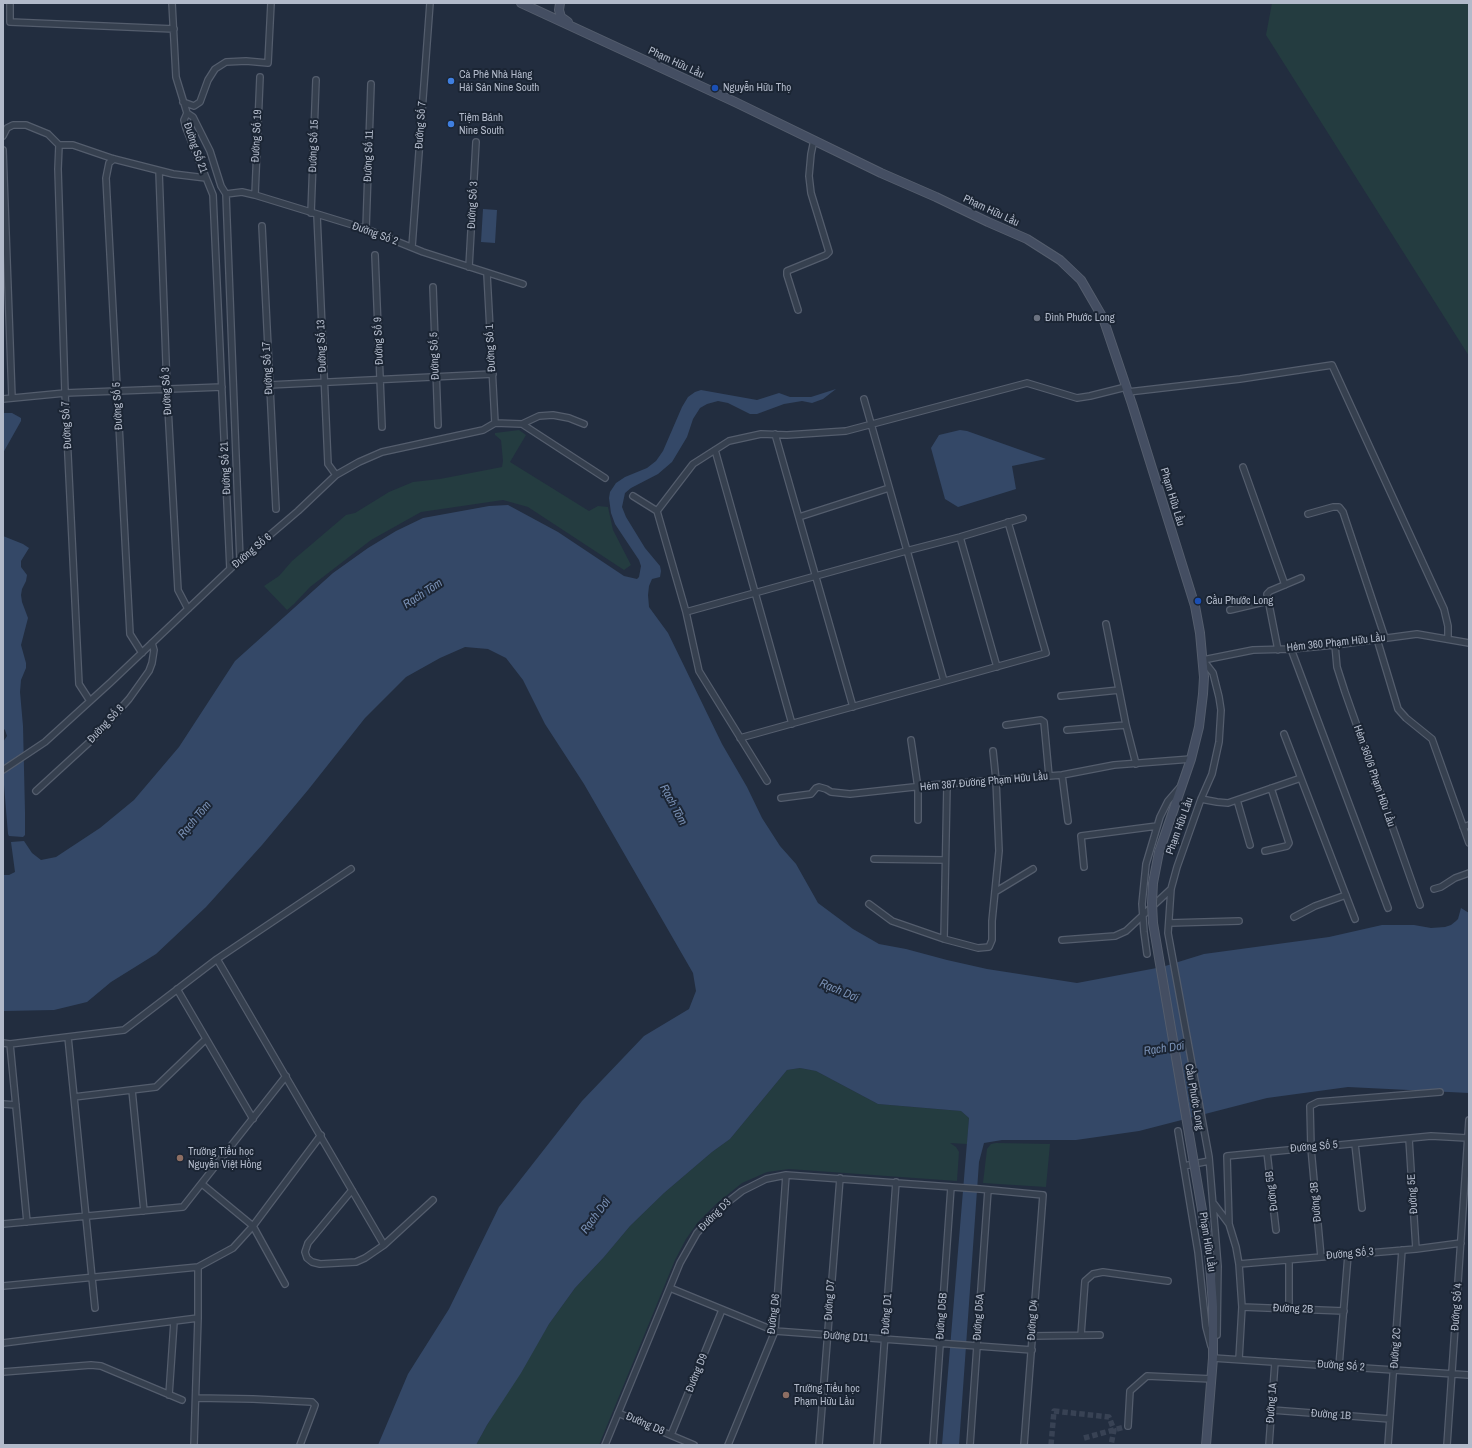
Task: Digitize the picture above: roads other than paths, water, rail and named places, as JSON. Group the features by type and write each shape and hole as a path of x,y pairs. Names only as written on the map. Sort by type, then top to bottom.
{"main road":[{"name":"Phạm Hữu Lầu","path":"521,3 735,102 881,173 1027,239 1060,260 1081,280 1103,318 1195,606 1200,633 1203,660 1202,710 1191,759 1159,852"},
{"path":"560,3 559,10 561,17 575,28"},
{"name":"Cầu Phước Long","path":"1159,852 1153,883 1153,923 1209,1251"},
{"name":"Phạm Hữu Lầu","path":"1206,1445 1213,1358 1213,1306 1209,1251"}],"street":[{"path":"10,3 10,22 174,29"},
{"path":"172,3 176,77 187,113"},
{"path":"183,102 194,106 200,102 208,80 215,69 226,62 246,61 268,63 271,3"},
{"name":"Đường Số 7","path":"412,247 430,3"},
{"name":"Đường Số 19","path":"255,195 260,77"},
{"name":"Đường Số 15","path":"314,214 316,80"},
{"name":"Đường Số 11","path":"366,229 371,84"},
{"name":"Đường Số 21","path":"230,569 213,195 186,128 184,120 187,113 194,116 210,151 221,186 226,194 240,561"},
{"path":"3,136 7,128 13,125 26,125 48,134 59,145 73,145 114,159 158,171 206,178"},
{"path":"798,310 787,272 826,255 829,252 810,187 809,176 814,140"},
{"name":"Đường Số 3","path":"469,267 476,142"},
{"name":"Đường Số 7","path":"59,145 58,169 65,393 79,684 90,701"},
{"path":"3,150 12,398"},
{"name":"Đường Số 5","path":"114,159 109,163 106,178 130,634 142,653"},
{"name":"Đường Số 3","path":"158,171 167,389 178,590 188,609"},
{"name":"Đường Số 2","path":"226,194 242,192 255,195 366,229 487,274 523,284"},
{"name":"Đường Số 13","path":"314,214 328,464 336,475"},
{"name":"Đường Số 17","path":"262,226 276,509"},
{"name":"Đường Số 9","path":"376,255 382,427"},
{"name":"Đường Số 1","path":"487,274 495,423"},
{"name":"Đường Số 5","path":"432,286 438,425"},
{"path":"657,511 693,464 729,441 761,434 787,435 846,431 1027,383 1077,398 1127,390 1240,379 1332,364 1444,609 1448,626 1448,639"},
{"path":"269,385 493,374"},
{"path":"3,399 65,393 222,387"},
{"path":"864,399 944,681"},
{"path":"495,423 522,424 539,416 553,415 569,418 584,424"},
{"name":"Đường Số 6","path":"3,770 45,742 142,653 230,569 298,511 336,475 359,462 382,452 483,430 495,423"},
{"path":"522,424 605,478"},
{"path":"775,434 853,707"},
{"path":"715,450 792,724"},
{"path":"1243,468 1285,585"},
{"path":"799,517 889,488"},
{"path":"633,496 657,511 686,612 699,671 767,780"},
{"path":"1308,514 1333,507 1339,507 1343,512 1385,638"},
{"path":"686,612 906,551 960,538 1023,518"},
{"path":"740,738 1046,653 1008,522"},
{"path":"960,538 997,667"},
{"path":"1278,650 1267,594 1301,578"},
{"path":"1230,610 1268,601"},
{"path":"1106,624 1126,725 1136,764"},
{"name":"Hẻm 360 Phạm Hữu Lầu","path":"1203,660 1253,650 1278,650 1335,645 1417,634 1469,643"},
{"path":"1377,639 1398,709 1406,718 1432,739 1469,843"},
{"name":"Đường Số 8","path":"36,791 95,737 129,699 149,671 154,650 152,643"},
{"name":"Hẻm 360/6 Phạm Hữu Lầu","path":"1335,645 1337,667 1344,692 1420,905"},
{"path":"1291,649 1388,908"},
{"name":"Phạm Hữu Lầu","path":"1168,933 1171,889 1177,866 1201,799 1212,774 1219,742 1221,710 1215,678 1210,668 1203,660"},
{"path":"1061,696 1119,690"},
{"path":"1006,725 1041,720 1044,722 1049,776"},
{"path":"1066,730 1126,725"},
{"path":"1284,734 1355,919"},
{"path":"911,740 918,788 918,820"},
{"path":"869,904 892,921 944,939 978,948 988,947 992,940 999,851 996,780 993,751"},
{"name":"Hẻm 387 Đường Phạm Hữu Lầu","path":"781,798 811,794 816,788 819,787 831,792 850,794 918,788 932,785 1062,775 1114,766 1191,759"},
{"path":"1062,775 1068,821"},
{"path":"1201,799 1228,803 1301,778"},
{"name":"Phạm Hữu Lầu","path":"1147,954 1142,916 1144,877 1149,851 1160,817 1168,801 1182,784"},
{"path":"944,939 947,785"},
{"path":"1265,851 1287,846 1290,843 1271,788"},
{"path":"1237,800 1250,846"},
{"path":"1463,827 1469,825"},
{"path":"1084,867 1081,836 1157,826"},
{"path":"874,859 945,860"},
{"path":"3,1043 10,1044 124,1030 218,958 351,869"},
{"path":"995,892 1033,869"},
{"path":"1434,889 1441,887 1455,878 1469,873"},
{"path":"1062,940 1115,936 1126,931 1171,889"},
{"path":"1294,917 1315,906 1346,895"},
{"path":"1169,923 1239,921"},
{"name":"Cầu Phước Long","path":"1168,933 1209,1159"},
{"path":"218,958 384,1245"},
{"path":"177,989 253,1119"},
{"path":"68,1037 95,1308"},
{"path":"74,1097 156,1087 206,1039"},
{"path":"10,1044 27,1222"},
{"path":"3,1224 183,1207 286,1076"},
{"path":"132,1090 144,1211"},
{"name":"Đường 3B","path":"1321,1257 1311,1148 1310,1106 1315,1103 1440,1092"},
{"path":"3,1104 16,1105"},
{"name":"Đường Số 4","path":"1447,1445 1461,1243 1468,1166 1467,1138 1469,1120"},
{"name":"Phạm Hữu Lầu","path":"1178,1131 1198,1252 1206,1327 1213,1358"},
{"path":"3,1286 198,1267 233,1248 253,1226 321,1135"},
{"name":"Đường Số 5","path":"1228,1224 1227,1156 1431,1136 1467,1138"},
{"name":"Đường 5E","path":"1409,1139 1416,1249"},
{"path":"1355,1144 1362,1208"},
{"name":"Đường 5B","path":"1267,1152 1276,1230"},
{"path":"1184,1166 1209,1159"},
{"name":"Phạm Hữu Lầu","path":"1209,1159 1218,1266 1217,1335 1213,1358"},
{"name":"Đường D3","path":"605,1445 670,1288 691,1242 703,1225 719,1209 742,1191 759,1181 772,1176 786,1175 988,1190"},
{"name":"Đường D6","path":"728,1445 774,1331 786,1175"},
{"name":"Đường D7","path":"819,1445 840,1178"},
{"name":"Đường D1","path":"877,1445 896,1182"},
{"path":"202,1184 253,1226 285,1284"},
{"name":"Đường D5B","path":"933,1445 943,1344 951,1187"},
{"path":"352,1190 308,1243 305,1252 307,1258 312,1262 320,1264 356,1262 366,1258 384,1245 433,1200"},
{"name":"Đường D4","path":"988,1190 1043,1196 1024,1445"},
{"name":"Đường D5A","path":"970,1445 988,1190"},
{"path":"1213,1203 1228,1224 1236,1247 1239,1264 1242,1307 1239,1359"},
{"name":"Đường Số 3","path":"1239,1264 1416,1249 1461,1243"},
{"name":"Đường 2C","path":"1388,1445 1402,1250"},
{"path":"1339,1366 1348,1255"},
{"path":"1289,1260 1289,1309"},
{"path":"194,1445 198,1267"},
{"path":"1081,1335 1085,1281 1093,1274 1103,1272 1168,1281"},
{"name":"Đường D11","path":"670,1288 774,1331 1032,1350"},
{"name":"Đường 2B","path":"1242,1307 1344,1311"},
{"name":"Đường D9","path":"671,1435 722,1310"},
{"path":"3,1343 198,1318"},
{"path":"169,1394 174,1322"},
{"path":"1032,1336 1100,1335"},
{"name":"Đường Số 2","path":"1213,1358 1469,1375"},
{"name":"Đường 1A","path":"1269,1445 1275,1362"},
{"path":"3,1372 91,1365 101,1366 182,1400"},
{"path":"1128,1426 1130,1391 1147,1376 1212,1379"},
{"path":"196,1398 312,1402 315,1404 314,1408 300,1445"},
{"name":"Đường 1B","path":"1272,1410 1390,1419"},
{"name":"Đường D8","path":"618,1413 694,1445"}],"water":[{"path":"483,209 497,210 495,243 481,242"},
{"path":"836,389 823,399 812,403 802,401 784,404 757,414 750,414 728,403 718,401 707,404 700,408 693,419 687,437 672,462 658,474 631,488 625,493 622,507 626,517 645,548 660,566 660,577 652,579 649,586 649,607 668,633 722,744 747,787 762,818 780,846 796,864 818,903 853,929 879,944 906,949 987,969 1077,983 1162,967 1204,954 1329,937 1382,925 1414,925 1431,928 1445,927 1451,925 1458,919 1461,908 1469,913 1469,1093 1348,1087 1267,1098 1139,1131 1076,1140 1002,1140 984,1143 979,1162 959,1445 942,1445 969,1118 961,1111 878,1104 816,1071 800,1068 787,1070 730,1139 712,1152 664,1193 630,1226 575,1288 549,1324 521,1373 487,1425 476,1445 378,1445 408,1374 449,1309 499,1207 582,1101 644,1036 689,1009 696,991 693,973 584,784 545,724 523,680 506,658 488,649 465,647 440,658 406,677 365,718 262,845 206,907 156,954 111,982 87,1002 54,1010 3,1011 3,875 9,875 15,872 11,842 24,841 32,853 41,860 56,857 100,828 134,800 179,747 235,661 333,573 368,548 396,531 423,518 489,506 508,505 558,532 624,576 637,579 639,577 641,566 639,560 615,524 611,513 609,498 610,492 616,483 625,477 647,468 656,461 663,451 682,407 688,397 701,390 757,400 779,393 790,397 811,397"},
{"path":"3,413 12,413 21,418 21,421 3,453"},
{"path":"960,430 967,431 1046,459 1012,466 1016,489 958,507 945,499 931,448 939,435"},
{"path":"3,536 29,548 21,561 21,567 27,575 21,595 28,618 21,645 26,663 26,668 21,680 20,692 23,726 25,812 25,835 23,837 9,836 8,834 3,773 3,742 7,736 3,728"}],"tunnel":[{"path":"1051,1445 1054,1411 1109,1417 1114,1430 1111,1445"},
{"path":"1084,1438 1128,1426"}],"place":[{"name":"Cà Phê Nhà Hàng Hải Sản Nine South","path":"451,81"},
{"name":"Nguyễn Hữu Thọ","path":"715,88"},
{"name":"Tiệm Bánh Nine South","path":"451,124"},
{"name":"Đình Phước Long","path":"1037,318"},
{"name":"Cầu Phước Long","path":"1198,601"},
{"name":"Trường Tiểu học Nguyễn Việt Hồng","path":"180,1158"},
{"name":"Trường Tiểu học Phạm Hữu Lầu","path":"786,1395"}],"water label":[{"name":"Rạch Tôm","path":"423,594"},
{"name":"Rạch Tôm","path":"673,805"},
{"name":"Rạch Tôm","path":"195,820"},
{"name":"Rạch Dơi","path":"839,991"},
{"name":"Rạch Dơi","path":"1164,1049"},
{"name":"Rạch Dơi","path":"596,1216"}]}
